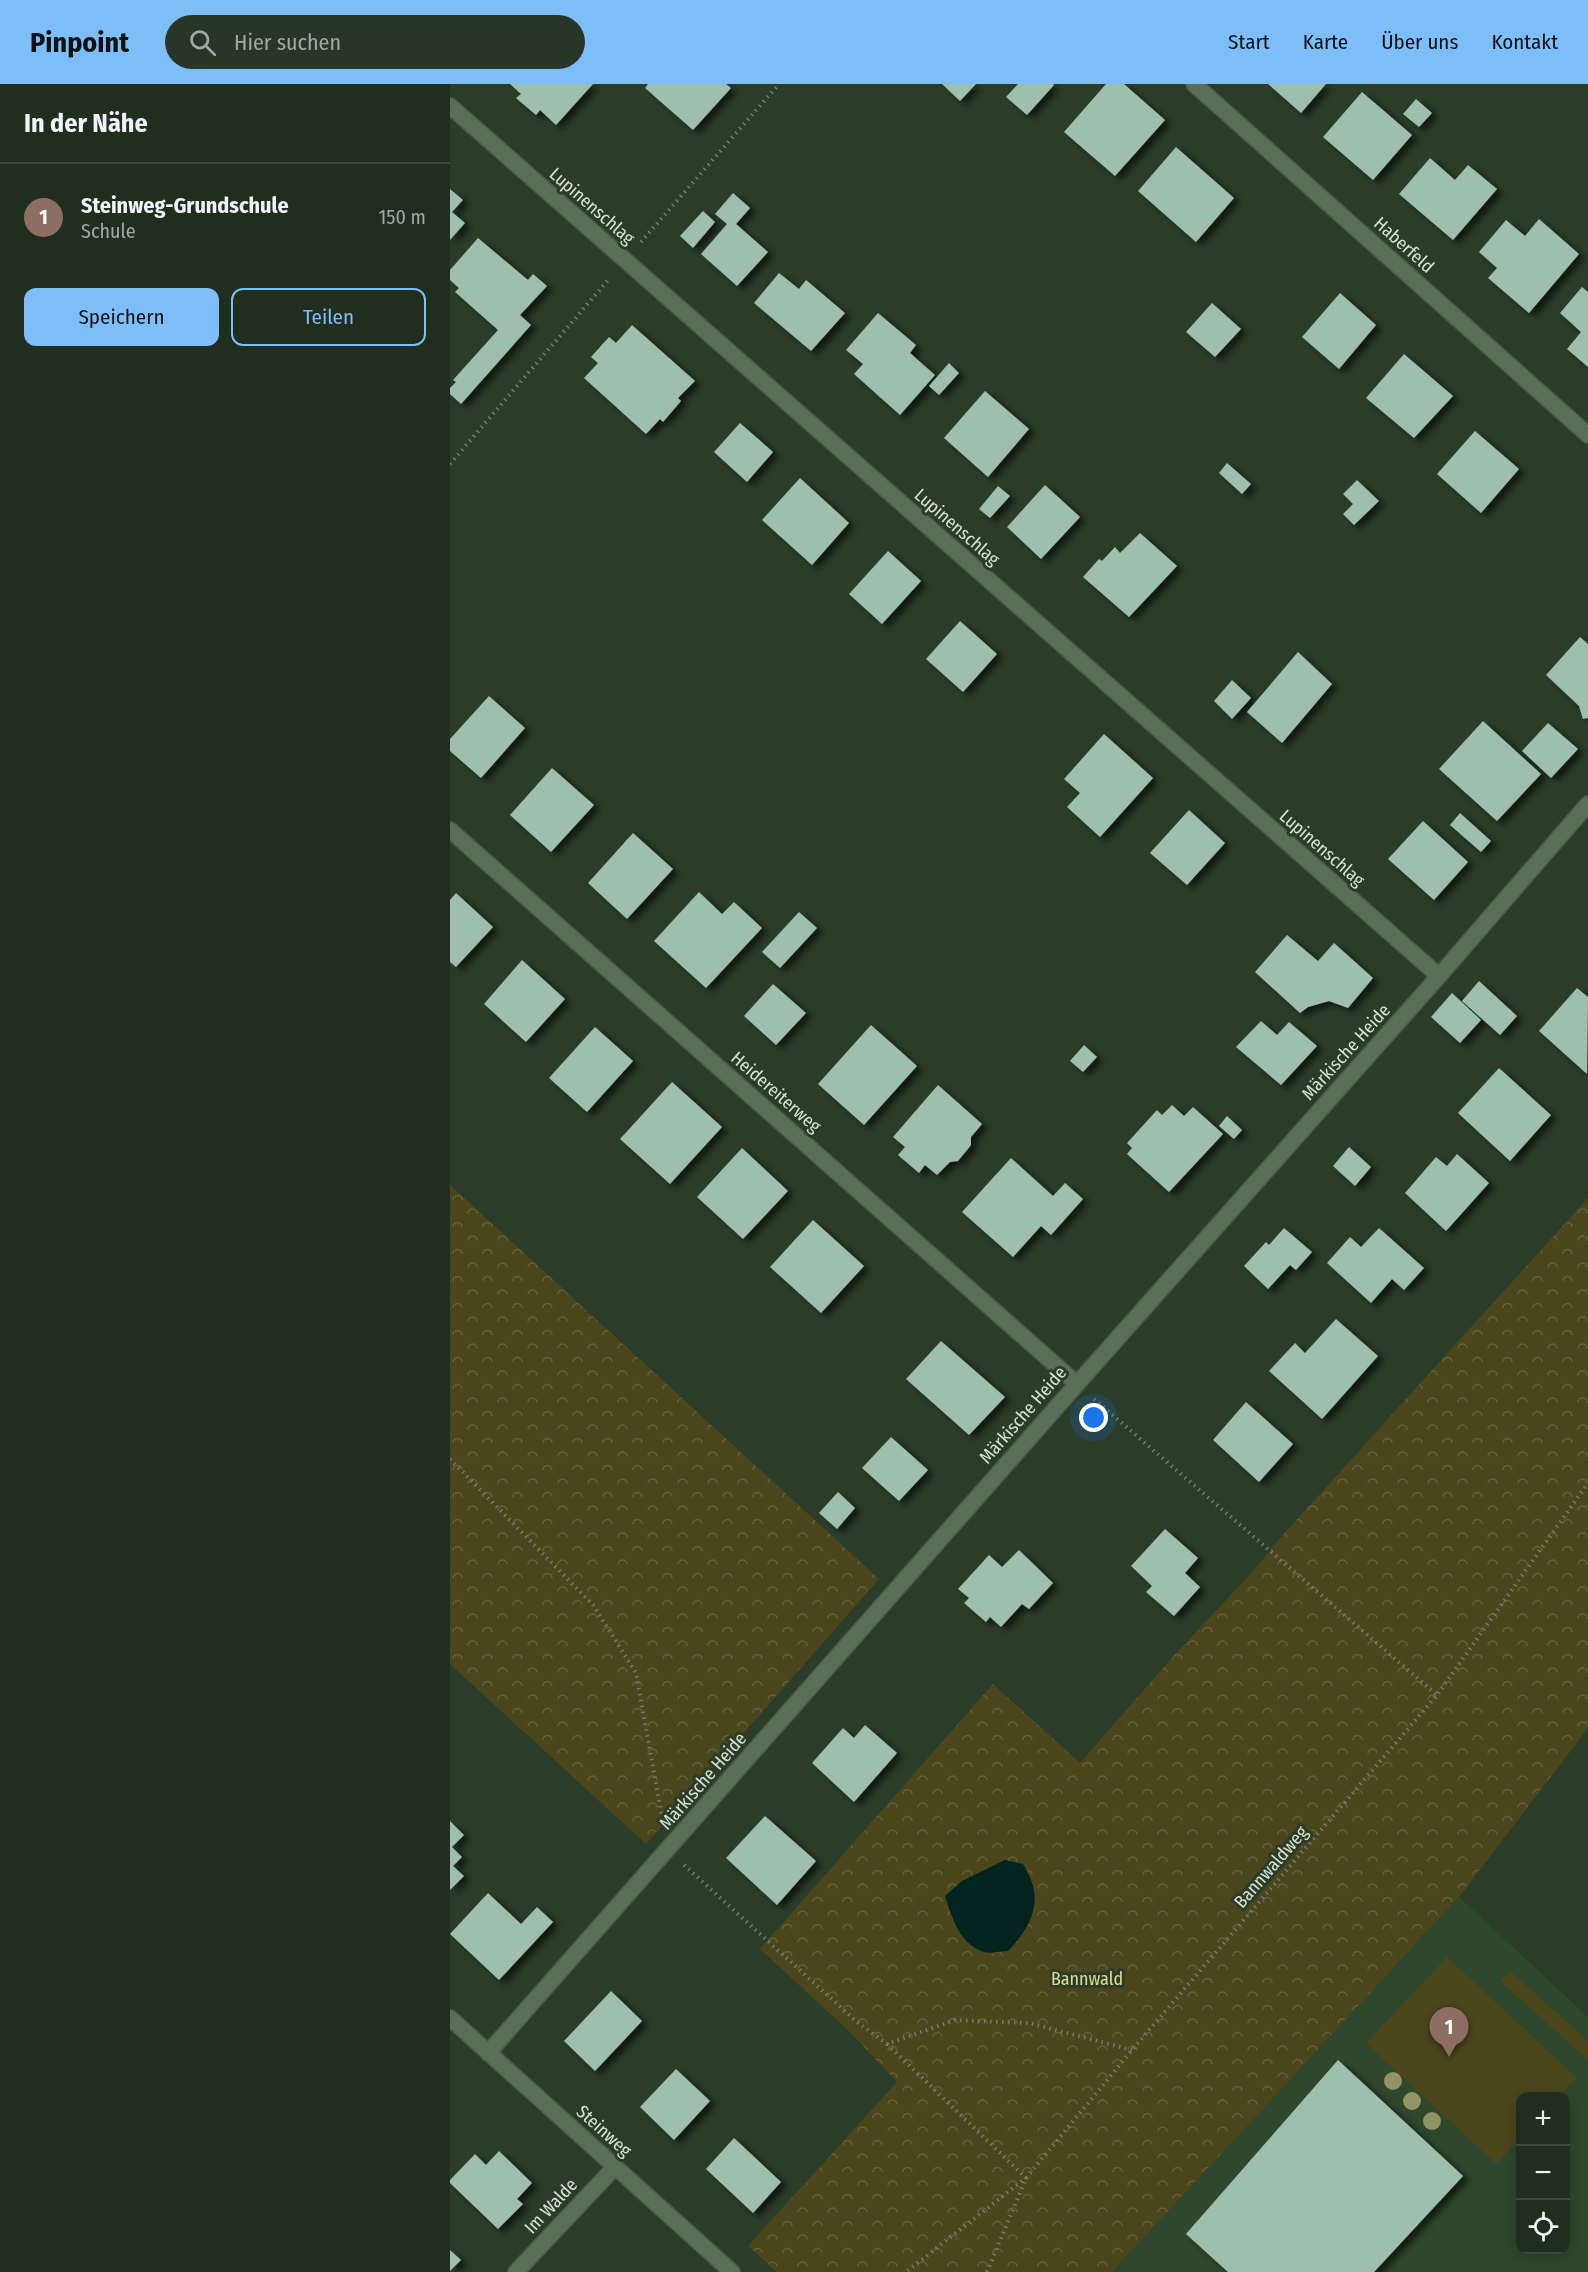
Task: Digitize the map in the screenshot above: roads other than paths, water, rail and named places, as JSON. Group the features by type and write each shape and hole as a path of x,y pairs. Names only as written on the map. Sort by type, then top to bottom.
{"street":[{"name":"Haberfeld","path":"1194,84 1588,435"},
{"name":"Lupinenschlag","path":"450,106 1439,976"},
{"name":"Märkische Heide","path":"488,2053 1439,976 1588,804"},
{"name":"Heidereiterweg","path":"450,830 1077,1384"},
{"name":"Steinweg","path":"450,2018 732,2272"},
{"name":"Im Walde","path":"516,2272 615,2167"}],"water":[{"path":"1005,1860 1023,1864 1035,1895 1032,1913 1020,1938 1008,1951 984,1952 968,1943 958,1929 945,1896 962,1881"}],"place":[{"name":"Steinweg-Grundschule","path":"1449,2057"}],"park label":[{"name":"Bannwald","path":"1087,1979"}]}
